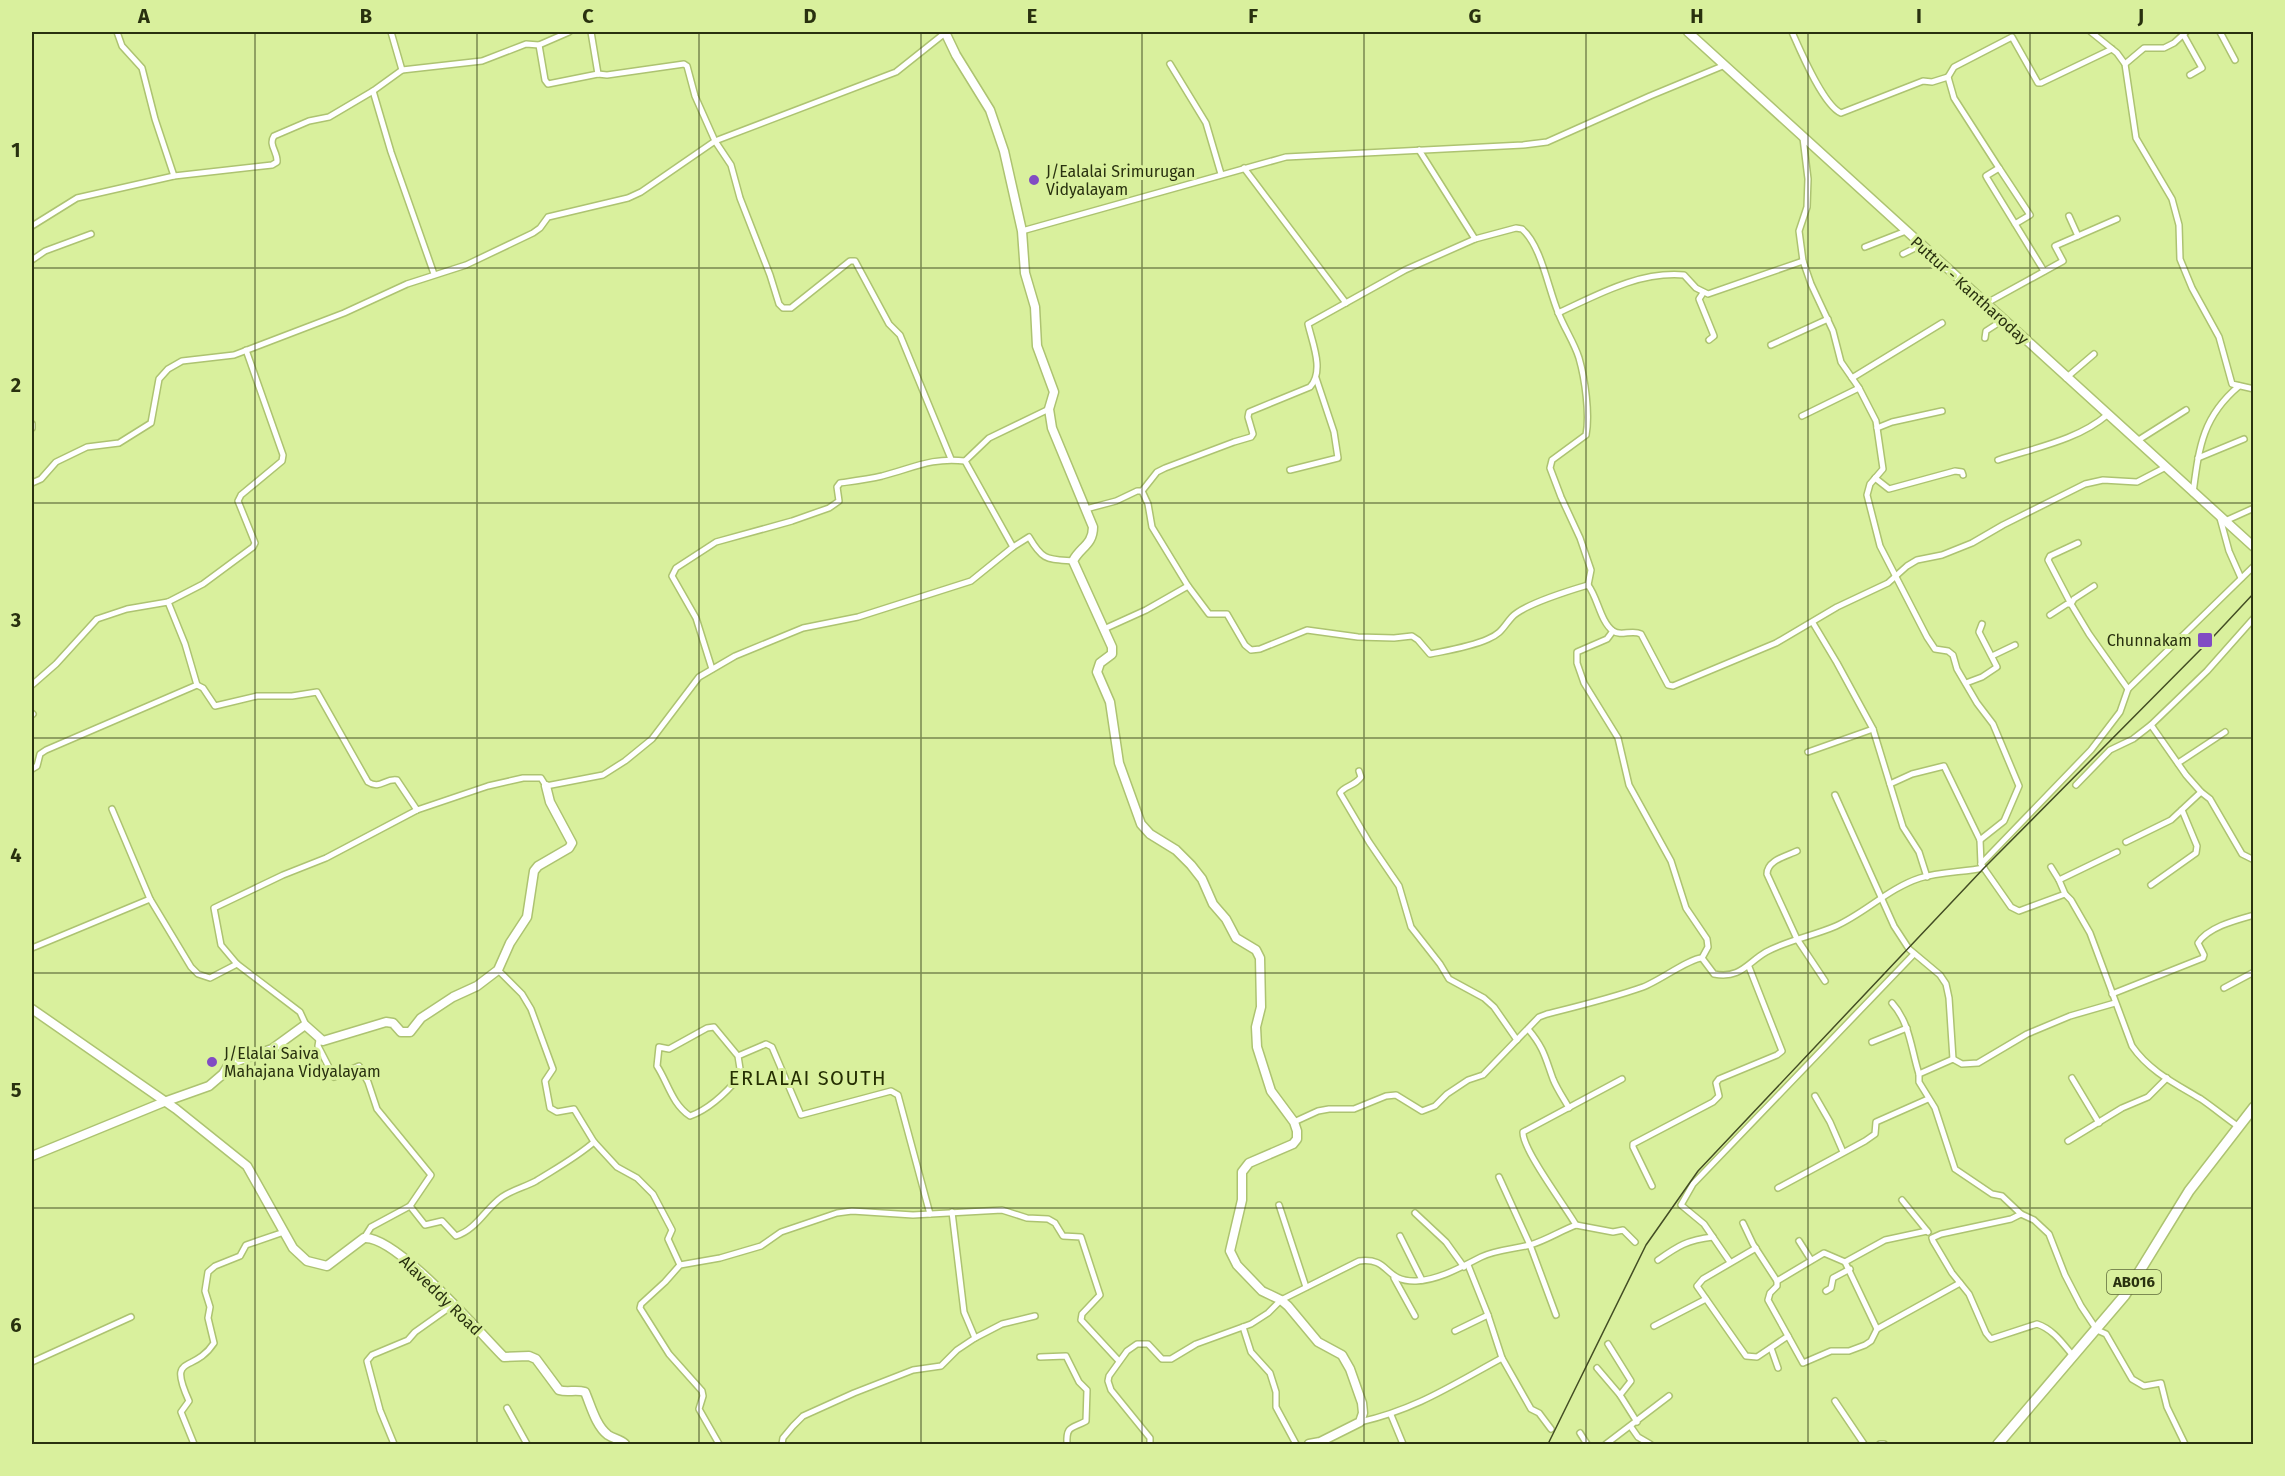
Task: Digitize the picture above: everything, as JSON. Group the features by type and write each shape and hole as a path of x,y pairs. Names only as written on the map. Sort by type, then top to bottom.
{"main road":[{"name":"AB016","path":"1998,1444 2126,1295 2189,1191 2253,1107"}],"street":[{"path":"117,32 122,46 142,68 155,119 174,176"},
{"path":"391,32 402,70"},
{"path":"32,226 77,198 174,176 272,165 277,162 278,158 272,146 271,140 274,136 309,121 329,117 374,91 402,70 482,61 526,44 539,45 568,32"},
{"path":"591,32 598,74"},
{"path":"32,483 41,479 56,462 87,447 119,443 151,423 159,379 168,369 182,361 234,355 344,313 407,284 466,265 533,233 548,217 634,195 715,141 896,72 945,32 956,55 990,110 1004,151 1022,231 1025,273 1035,307 1037,346 1054,392 1048,409 1052,428 1093,527 1090,543 1077,554 1073,561"},
{"name":"Puttur - Kantharoday","path":"1688,32 2253,548"},
{"path":"1792,32 1818,84 1835,110 1841,113 1923,81 1932,82 1948,77 1954,67 2012,37 2038,83 2112,49"},
{"path":"2091,32 2125,63 2136,138 2172,199 2180,225 2178,244 2180,259 2192,288 2219,337 2232,384 2253,389"},
{"path":"2220,32 2235,60"},
{"path":"2125,63 2144,48 2164,48 2185,33 2202,68 2190,75"},
{"path":"539,45 545,80 548,84 598,74 607,75 684,64 687,66 695,96 715,141 731,165 740,198 779,304 783,308 790,308 850,261 855,261 889,324 900,335 951,459"},
{"path":"1170,64 1206,123 1221,174"},
{"path":"1022,231 1286,157 1547,142 1650,96 1725,66"},
{"path":"1948,77 1954,98 2030,215 2015,224"},
{"path":"374,91 391,152 434,274"},
{"path":"1803,136 1808,179 1807,207 1799,231 1803,261 1833,331 1841,363 1859,388 1878,428 1883,469 1870,484 1867,495 1880,546 1927,637 1935,649 1948,651 1953,655 1957,669 1977,703 1993,724 2019,786 2004,821 1980,840"},
{"path":"1419,150 1475,239"},
{"path":"1244,168 1346,303"},
{"path":"1999,168 1986,176 2044,271"},
{"path":"2069,216 2078,236"},
{"path":"1985,304 2062,261 2055,246 2117,219"},
{"path":"1086,509 1142,491 1157,472 1251,437 1253,434 1248,417 1249,412 1310,387 1316,378 1318,367 1308,324 1405,270 1475,239 1516,228 1526,232 1533,243 1558,313 1579,358 1589,421 1586,435 1552,460 1550,468 1591,570 1588,585 1613,631 1621,634 1636,631 1641,634 1668,685 1673,686 1776,643 1837,607 1896,577 1917,560 1942,555 1972,543 2085,484 2103,480 2137,482 2166,467"},
{"path":"1865,247 1906,231"},
{"path":"32,260 45,250 91,234"},
{"path":"1903,254 1921,244"},
{"path":"1558,313 1614,287 1651,277 1684,274 1702,293 1708,294 1803,261"},
{"path":"1702,293 1699,299 1714,336 1710,340"},
{"path":"1771,345 1828,319"},
{"path":"1985,338 1986,331 2003,320"},
{"path":"1852,378 1942,323"},
{"path":"32,685 56,664 97,618 127,609 168,602 203,584 253,548 255,543 238,501 241,495 282,461 280,447 246,350"},
{"path":"2066,378 2094,354"},
{"path":"1290,470 1338,458 1334,432 1316,378"},
{"path":"2193,493 2201,439 2214,414 2228,395 2239,386"},
{"path":"1802,416 1859,388"},
{"path":"712,669 696,618 672,576 675,568 716,543 829,508 839,501 837,488 840,483 880,476 928,461 965,460 989,438 1048,409"},
{"path":"2136,441 2186,410"},
{"path":"1878,428 1892,422 1942,411"},
{"path":"1998,460 2073,435 2099,422 2107,415"},
{"path":"2198,458 2244,439"},
{"path":"965,460 1013,547"},
{"path":"1875,478 1889,489 1956,471 1962,472 1963,475"},
{"path":"1142,491 1148,504 1152,527 1188,586 1209,614 1227,614 1245,645 1251,650 1260,649 1306,630 1358,637 1412,636 1430,654 1470,646 1491,638 1522,610 1564,592 1588,585"},
{"path":"2241,578 2229,551 2222,518 2253,508"},
{"path":"546,786 603,775 625,761 652,739 699,677 735,656 803,628 858,617 972,581 1013,547 1029,537 1039,553 1047,560 1073,561"},
{"path":"2078,543 2050,556 2048,560 2089,634 2128,689"},
{"path":"1073,561 1104,629 1112,654 1100,663 1097,672 1110,702 1119,763 1141,824 1150,834 1176,850 1191,865 1202,879 1213,904 1226,920 1236,938 1256,950 1260,958 1261,1007 1257,1027 1257,1047 1271,1091 1294,1122 1297,1139 1293,1144 1249,1163 1244,1168 1242,1200 1230,1251 1237,1265 1262,1291 1281,1300 1318,1342 1342,1355 1350,1369 1362,1403 1363,1413 1360,1422"},
{"path":"1702,958 1714,974 1722,976 1730,974 1749,967 1765,953 1836,926 1920,878 1983,866 2091,750 2120,712 2128,689 2253,566"},
{"path":"1104,629 1146,610 1188,586"},
{"path":"2050,615 2067,604 2071,604 2074,599 2094,586"},
{"path":"168,602 185,644 197,685 203,688 215,706 257,696 292,696 317,692 368,782 374,786 392,779 397,780 417,810"},
{"path":"2076,785 2110,750 2133,739 2151,725 2207,671 2253,618"},
{"path":"1813,623 1872,729 1879,745 1881,762 1903,827 1919,852 1927,877"},
{"path":"1966,683 1997,667 1979,632 1982,624"},
{"path":"1613,631 1607,639 1577,652 1576,663 1584,683 1618,738 1629,785 1671,861 1686,908 1707,939 1708,947 1702,958"},
{"path":"1992,656 2015,645"},
{"path":"32,769 37,765 40,754 46,750 197,685"},
{"path":"2151,725 2201,792 2210,799 2242,854 2252,858"},
{"path":"1808,752 1872,729"},
{"path":"2178,763 2225,732"},
{"path":"1890,784 1912,774 1944,766 1980,840 1983,866 2016,911 2065,894"},
{"path":"1359,771 1361,777 1357,783 1344,788 1340,793 1399,886 1411,927 1449,979 1484,998 1494,1007 1517,1040"},
{"path":"523,777 541,778 546,786 550,802 572,843 569,848 538,866 534,871 527,916 510,943 498,970 477,986 453,997 421,1018 410,1032 401,1032 393,1023 386,1022 342,1036 319,1040 306,1025 300,1012 237,964 221,945 214,908 283,875 326,858 417,810 488,786 523,777"},
{"path":"2126,842 2171,820 2201,792"},
{"path":"1835,795 1894,926 1914,954 1940,975 1946,984 1953,1059"},
{"path":"112,808 150,899 191,967 198,974 210,978 237,964"},
{"path":"2151,885 2196,853 2196,846 2182,810"},
{"path":"1797,850 1770,864 1767,874 1797,939 1825,981"},
{"path":"2059,880 2117,852"},
{"path":"2051,867 2090,933 2132,1046 2140,1058 2239,1127"},
{"path":"32,948 150,899"},
{"path":"2112,994 2203,958 2204,955 2198,943 2201,939 2211,932 2253,915"},
{"path":"1730,1262 1704,1224 1681,1205 1694,1184 1914,954"},
{"path":"1294,1122 1318,1111 1354,1109 1386,1096 1396,1095 1422,1111 1435,1106 1447,1094 1468,1080 1483,1075 1539,1017 1603,1000 1644,986 1664,978 1695,958 1702,958"},
{"path":"1652,1186 1633,1147 1634,1144 1713,1102 1719,1096 1716,1083 1719,1079 1782,1052 1749,967"},
{"path":"498,970 522,994 531,1009 553,1069 545,1081 549,1108 557,1112 574,1109 594,1142 617,1167 637,1178 653,1194 672,1230 668,1239 680,1265"},
{"path":"2224,988 2253,972"},
{"path":"1892,1003 1901,1013 1907,1028 1919,1082 1935,1108 1955,1169 1992,1194 2002,1196 2021,1214 2034,1220 2049,1234 2065,1275 2097,1330 2106,1335 2132,1379 2139,1385 2162,1383 2168,1407 2185,1444"},
{"path":"1953,1059 1962,1064 1978,1063 2027,1034 2070,1016 2115,1003"},
{"path":"32,1009 177,1109 247,1166 293,1248 307,1261 327,1266 364,1238 371,1227 410,1206 431,1175 377,1109 368,1082 359,1066 334,1077 318,1046 319,1040"},
{"path":"32,1156 209,1086 217,1082 229,1064 250,1054 272,1049 306,1025"},
{"path":"714,1027 738,1056 741,1076 714,1102 690,1116 683,1112 668,1091 664,1077 657,1066 659,1047 669,1049 707,1028 714,1027"},
{"path":"1872,1042 1907,1028"},
{"path":"1528,1029 1549,1061 1554,1080 1569,1108"},
{"path":"738,1056 766,1044 772,1047 801,1115 891,1091 898,1095 930,1214"},
{"path":"1919,1074 1953,1059"},
{"path":"2072,1078 2099,1123"},
{"path":"2068,1141 2122,1108 2148,1097 2167,1078"},
{"path":"1576,1225 1529,1151 1522,1135 1531,1126 1622,1080"},
{"path":"1815,1096 1843,1152"},
{"path":"1778,1188 1875,1134 1876,1122 1928,1100"},
{"path":"410,1206 425,1225 442,1221 456,1236 465,1233 480,1221 502,1197 537,1181 580,1154 594,1142"},
{"path":"1499,1177 1530,1245 1556,1315"},
{"path":"1902,1200 1932,1238 1952,1273 1969,1294 1986,1333 1991,1339 2037,1324 2055,1335 2074,1356"},
{"path":"1279,1205 1306,1287"},
{"path":"719,1444 699,1409 703,1396 702,1391 669,1354 640,1308 640,1304 680,1265 720,1258 761,1246 781,1232 837,1213 852,1211 913,1215 1002,1210 1027,1218 1048,1219 1055,1223 1062,1235 1081,1237 1100,1295 1082,1314 1081,1320 1119,1361"},
{"path":"952,1212 964,1312 975,1338"},
{"path":"1415,1213 1446,1242 1466,1266 1488,1315 1502,1358 1531,1409 1539,1413 1551,1429"},
{"path":"1932,1238 1970,1227 2011,1219 2021,1214"},
{"path":"1743,1222 1777,1281 1777,1286 1770,1293 1768,1300 1803,1363 1831,1351 1841,1352 1865,1345 1871,1341 1877,1329 1960,1283"},
{"path":"1394,1278 1422,1280 1466,1266 1482,1256 1553,1237 1576,1225 1613,1232 1623,1230 1635,1242"},
{"path":"1845,1262 1885,1240 1927,1231"},
{"path":"194,1444 182,1418 181,1412 189,1401 179,1373 183,1367 208,1352 214,1343 208,1318 210,1307 205,1291 207,1272 215,1266 240,1256 246,1245 284,1232"},
{"path":"1400,1236 1422,1280"},
{"path":"1658,1260 1680,1244 1713,1237"},
{"name":"Alaveddy Road","path":"364,1238 388,1245 414,1266 504,1357 529,1356 536,1359 559,1390 585,1392 601,1427 609,1436 625,1444"},
{"path":"1799,1241 1811,1260"},
{"path":"1756,1248 1730,1262 1697,1286 1746,1356 1757,1357 1788,1336"},
{"path":"1777,1281 1824,1253 1845,1262 1877,1329"},
{"path":"1150,1444 1150,1438 1110,1390 1109,1376 1127,1350 1143,1343 1148,1344 1162,1359 1167,1361 1196,1344 1260,1320 1281,1300 1359,1261 1378,1262 1394,1278 1415,1316"},
{"path":"1826,1292 1831,1288 1833,1278 1850,1269"},
{"path":"1654,1326 1706,1299"},
{"path":"394,1444 380,1410 367,1361 372,1354 408,1340 415,1332 453,1305"},
{"path":"1455,1331 1488,1315"},
{"path":"782,1444 783,1438 803,1416 913,1370 941,1366 957,1350 975,1338 1002,1324 1035,1316"},
{"path":"32,1362 131,1317"},
{"path":"1243,1327 1251,1352 1270,1373 1276,1407 1296,1444"},
{"path":"1608,1344 1631,1381 1620,1395"},
{"path":"1771,1348 1778,1368"},
{"path":"1040,1357 1066,1356 1079,1382 1087,1390 1086,1421 1069,1428 1066,1433 1067,1444"},
{"path":"1309,1444 1320,1442 1360,1422 1391,1415 1449,1389 1502,1358"},
{"path":"1597,1368 1620,1395 1637,1422"},
{"path":"1606,1444 1669,1396"},
{"path":"1835,1401 1864,1444"},
{"path":"507,1408 527,1444"},
{"path":"1391,1415 1403,1444"},
{"path":"1631,1427 1638,1437 1650,1444"},
{"path":"1580,1433 1587,1444"}],"railway":[{"path":"1548,1444 1646,1245 1698,1171 1984,868 2254,593"}],"place":[{"name":"J/Ealalai Srimurugan Vidyalayam","path":"1034,180"},
{"name":"Chunnakam","path":"2205,640"},
{"name":"J/Elalai Saiva Mahajana Vidyalayam","path":"212,1062"}],"district":[{"name":"ERLALAI SOUTH","path":"808,1078"}]}
